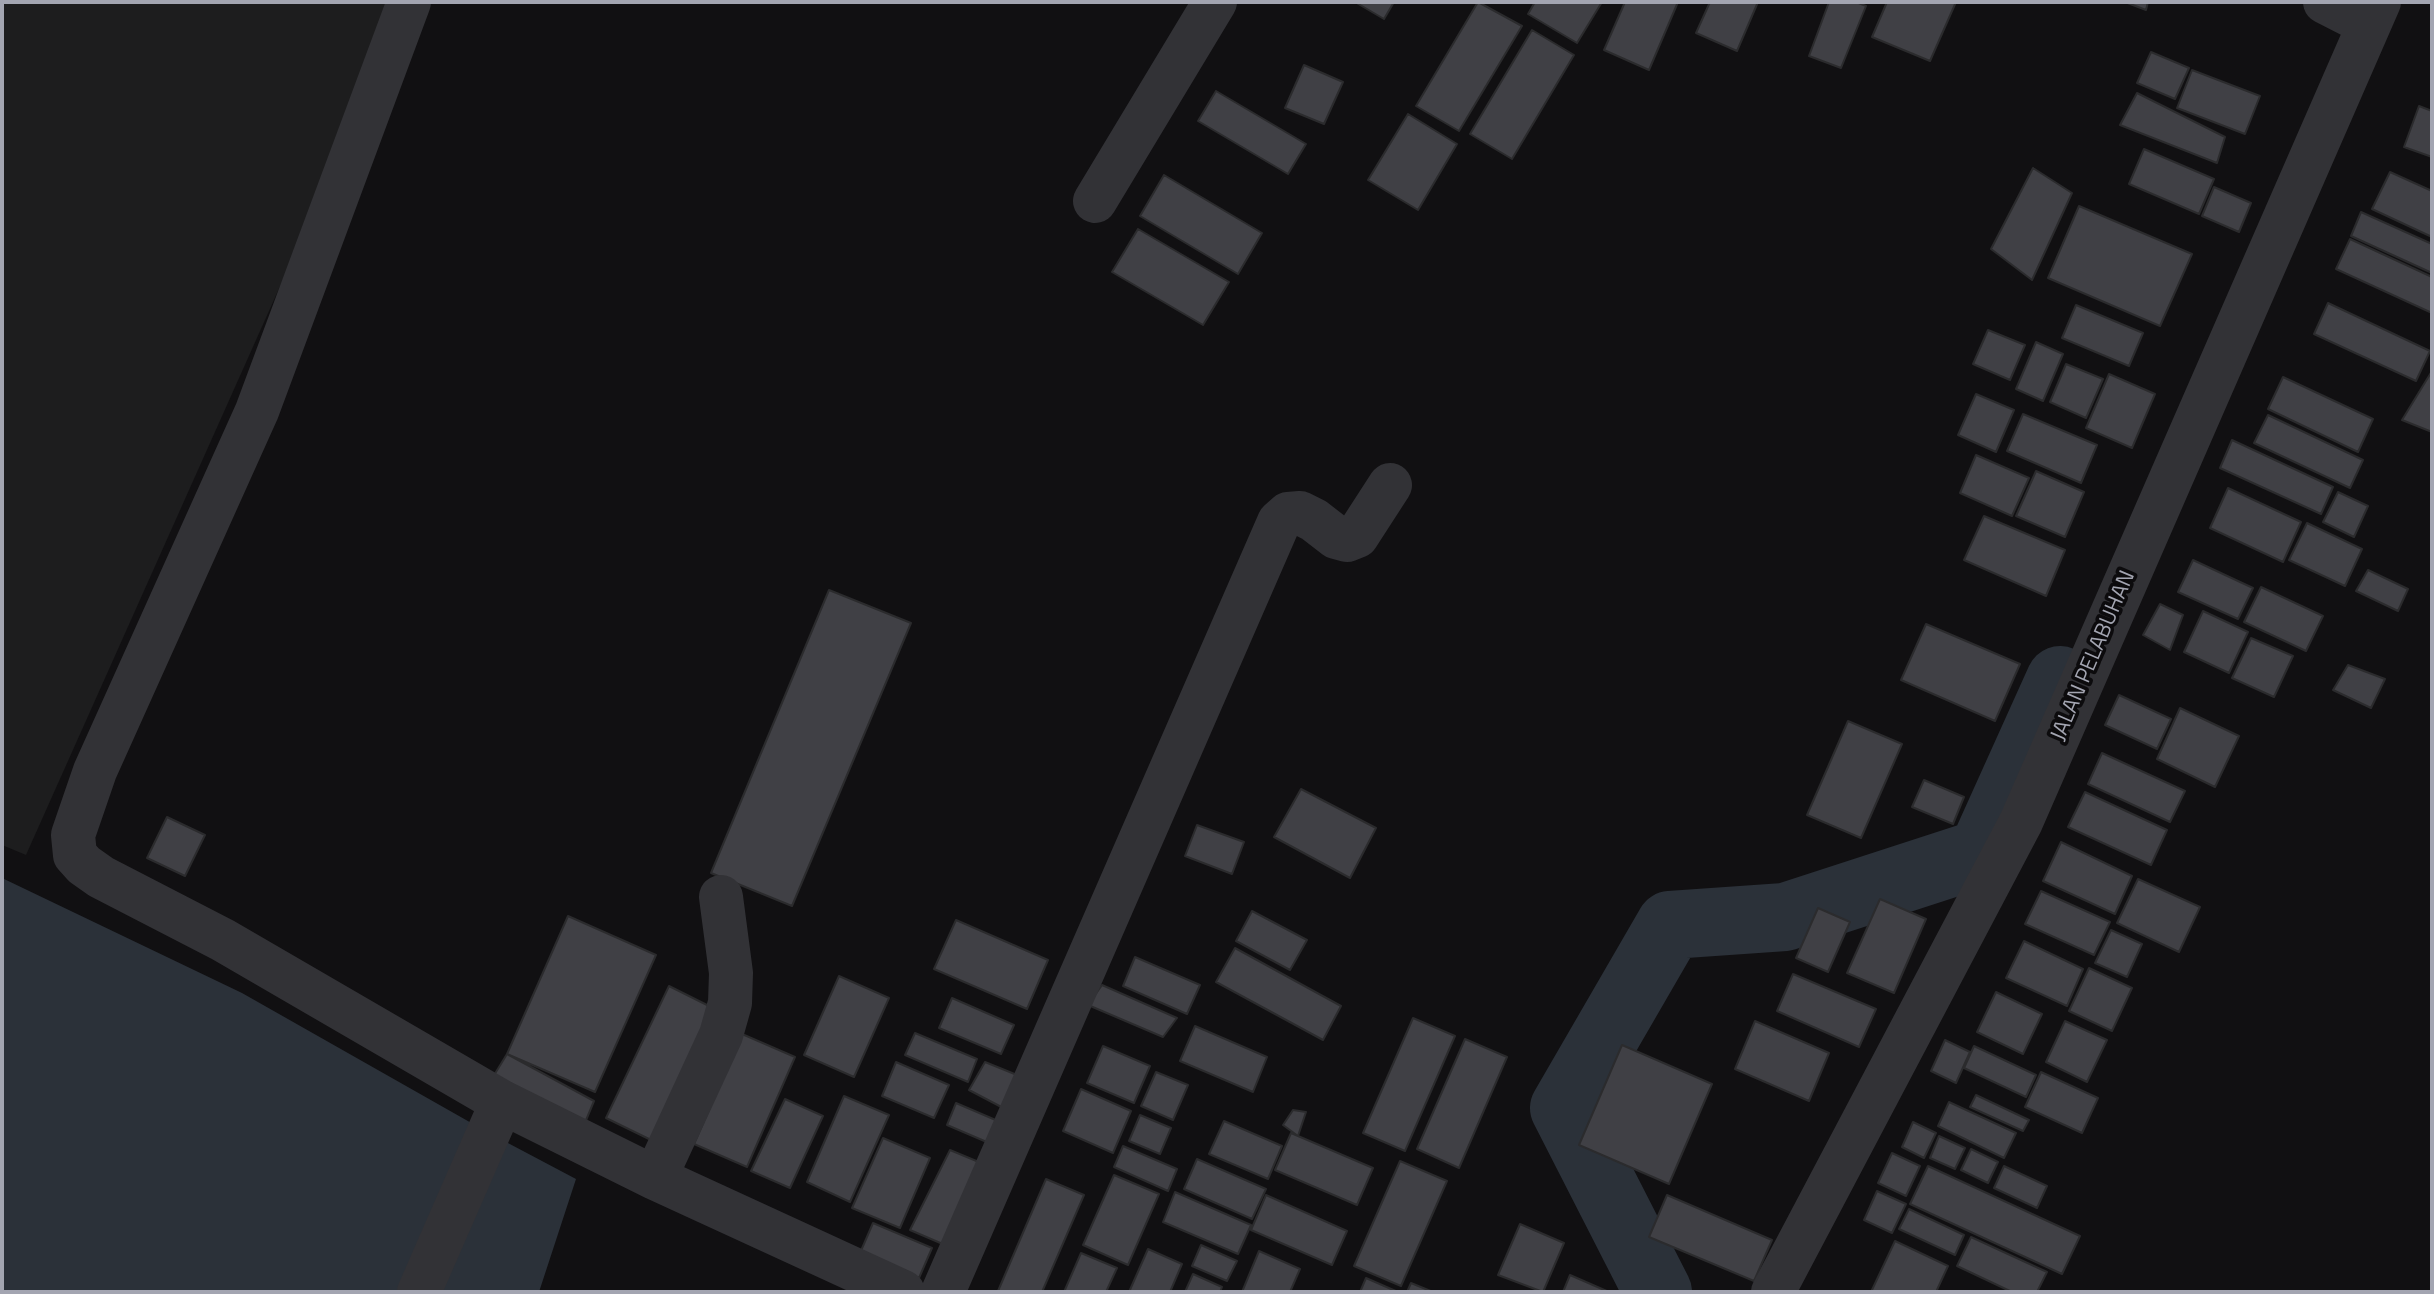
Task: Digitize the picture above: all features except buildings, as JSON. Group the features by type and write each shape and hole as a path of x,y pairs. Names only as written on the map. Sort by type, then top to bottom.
{"street":[{"path":"409,2 257,411 95,771 73,835 75,855 101,877 223,940 502,1102 655,1178 903,1292"},
{"path":"1095,201 1215,2"},
{"name":"JALAN PELABUHAN","path":"1782,1273 2021,822 2352,10"},
{"path":"943,1292 1279,522 1288,514 1300,513 1336,537 1347,540 1357,536 1390,485"},
{"path":"655,1178 721,1035 730,1003 731,973 721,897"},
{"path":"419,1292 502,1102"}],"shaded area":[{"path":"2,2 407,2 26,855 2,845"},
{"path":"2,878 242,993 576,1179 539,1292 2,1292"}],"waterway":[{"path":"1658,1292 1564,1108 1670,925 1785,917 1982,853 2060,680"}]}
